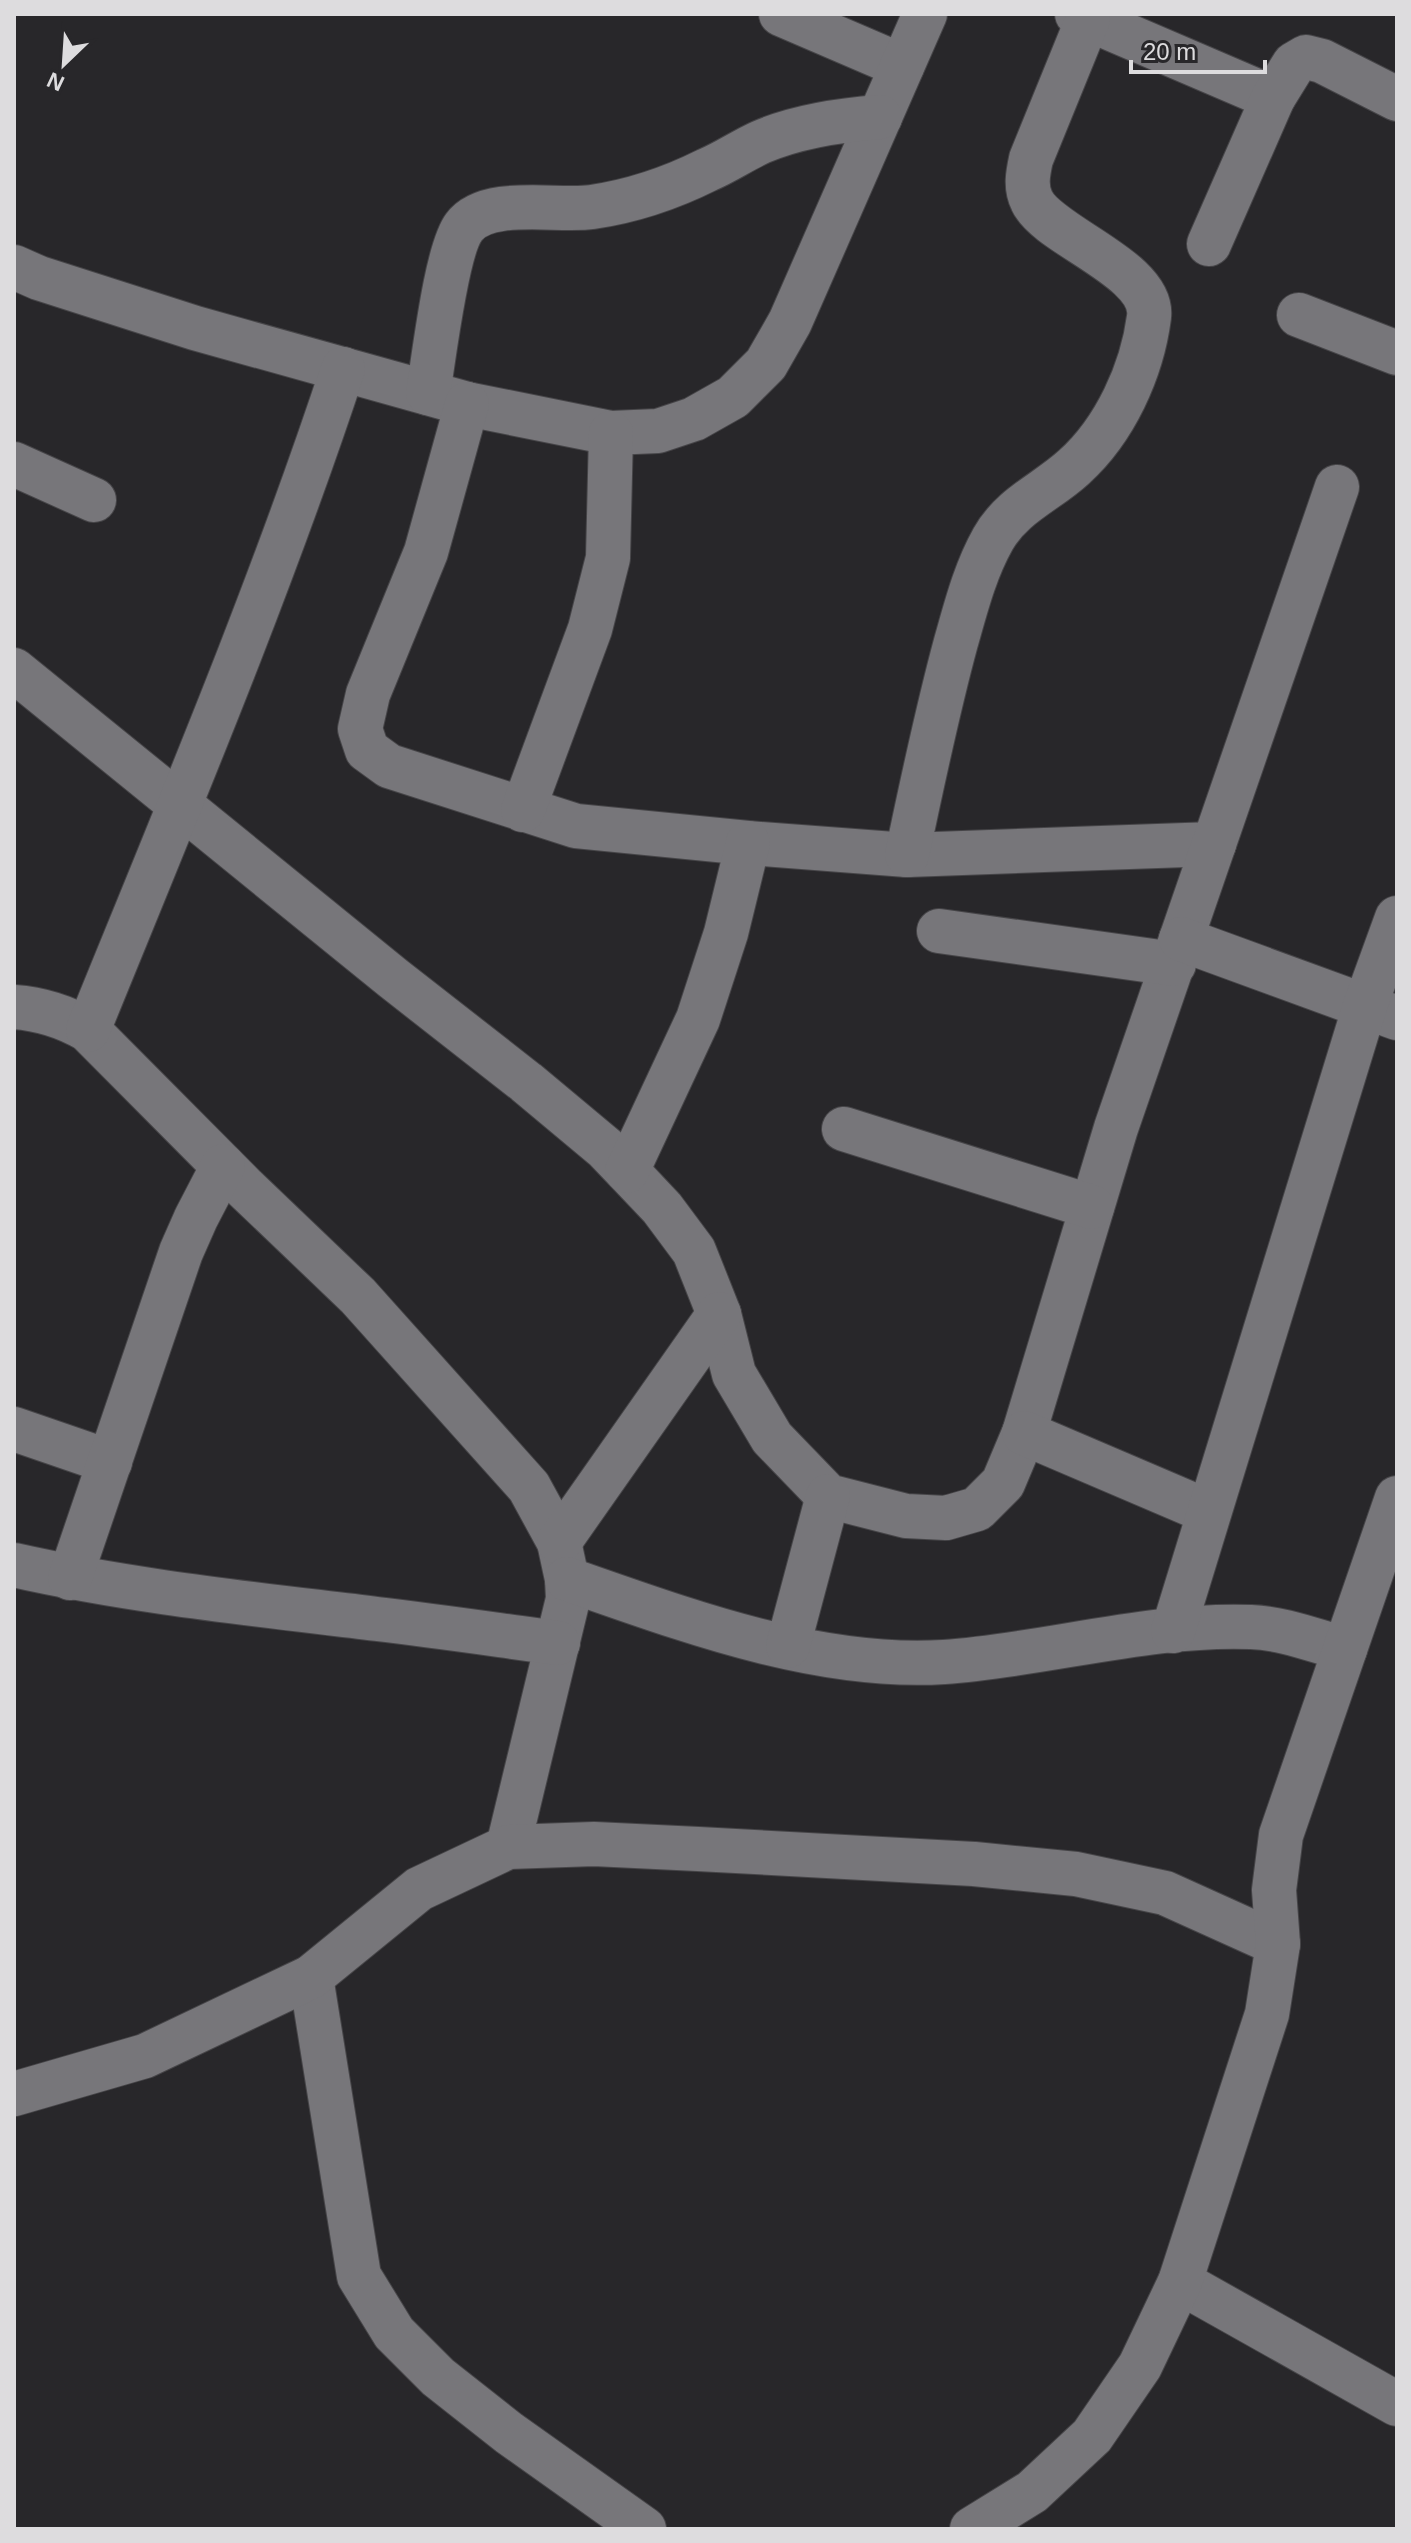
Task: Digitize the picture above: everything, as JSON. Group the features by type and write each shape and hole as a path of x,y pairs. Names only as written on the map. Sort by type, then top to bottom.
{"street":[{"path":"781,14 902,66"},
{"path":"14,267 181,324 447,398 611,433 658,431 694,419 733,397 766,364 790,322 925,14"},
{"path":"907,855 938,709 975,578 994,537 1016,510 1074,468 1098,442 1121,404 1144,344 1150,312 1141,293 1098,252 1046,219 1032,201 1027,179 1031,159 1082,17 1273,98"},
{"path":"1209,244 1273,98 1294,64 1306,57 1322,61 1396,94"},
{"path":"880,117 838,120 763,141 706,171 650,195 589,208 504,209 476,215 463,228 452,256 447,398 426,552 368,694 360,729 367,750 389,766 576,826 907,855 1214,844"},
{"path":"1299,315 1397,353"},
{"path":"88,1030 237,663 306,482 343,369"},
{"path":"523,810 590,629 608,558 611,433"},
{"path":"14,464 94,500"},
{"path":"14,670 605,1148 662,1208 694,1251 719,1314 734,1374 772,1438 828,1496 906,1516 946,1518 977,1509 1003,1483 1024,1433 1116,1128 1337,487"},
{"path":"627,1171 698,1019 726,933 748,843"},
{"path":"1173,1631 1209,1512 1381,1012 1397,918"},
{"path":"939,931 1178,952 1381,1012"},
{"path":"14,1007 64,1016 88,1030 358,1296 529,1487 563,1560 568,1599 508,1847"},
{"path":"844,1129 1092,1207"},
{"path":"70,1578 181,1252 223,1166"},
{"path":"563,1560 719,1314"},
{"path":"14,1429 110,1462"},
{"path":"1024,1433 1209,1512"},
{"path":"788,1646 828,1496"},
{"path":"972,2529 1032,2492 1092,2436 1140,2366 1180,2282 1267,2014 1278,1944 1274,1890 1281,1835 1397,1498"},
{"path":"563,1560 688,1621 788,1646 870,1661 943,1662 1173,1631 1251,1627 1281,1631 1345,1649"},
{"path":"14,1565 70,1578 217,1602 379,1619 558,1643"},
{"path":"14,2094 145,2056 311,1977 419,1889 508,1847 594,1844 974,1864 1076,1874 1165,1893 1278,1944"},
{"path":"311,1977 359,2276 394,2333 438,2377 509,2433 644,2529"},
{"path":"1180,2282 1397,2404"}]}
